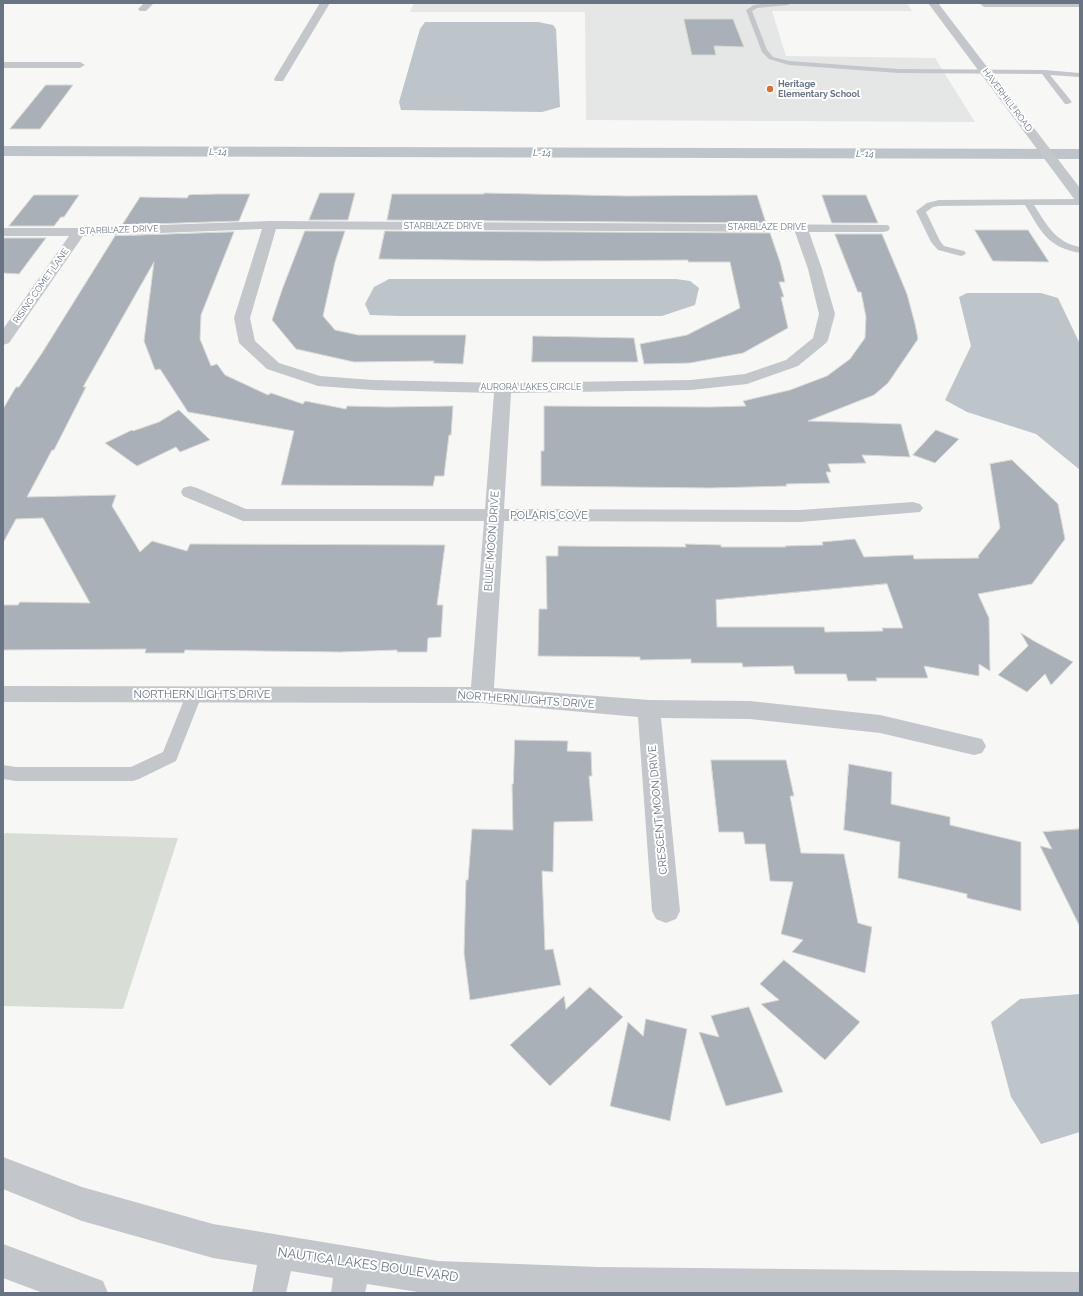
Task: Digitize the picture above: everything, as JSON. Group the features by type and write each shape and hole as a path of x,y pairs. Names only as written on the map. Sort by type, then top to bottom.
{"street":[{"path":"279,79 325,3"},
{"name":"HAVERHILL ROAD","path":"933,3 1080,197"},
{"path":"3,65 80,65"},
{"name":"STARBLAZE DRIVE","path":"3,232 79,232 270,225 884,228"},
{"name":"AURORA LAKES CIRCLE","path":"270,225 242,318 247,343 273,366 318,381 373,385 503,388 691,385 747,379 792,363 820,340 828,314 801,228"},
{"name":"RISING COMET LANE","path":"3,340 79,232"},
{"name":"BLUE MOON DRIVE","path":"482,695 493,516 503,388"},
{"name":"POLARIS COVE","path":"190,492 243,515 800,516 913,508"},
{"name":"NORTHERN LIGHTS DRIVE","path":"3,694 482,695 650,710 750,710 872,723 974,746"},
{"name":"CRESCENT MOON DRIVE","path":"650,710 666,911"},
{"name":"NAUTICA LAKES BOULEVARD","path":"3,1173 82,1204 214,1241 277,1253 351,1279 438,1278 598,1284 1080,1289"},
{"path":"269,1293 277,1253"},
{"path":"3,1261 91,1293"}],"lane":[{"path":"788,3 756,6 750,10 764,51 771,58 789,63 921,72 1044,72 1080,75"},
{"path":"982,3 984,5 1067,4 1080,6"},
{"path":"1044,72 1068,102"},
{"path":"961,253 941,248 936,242 921,211 930,205 939,203 1080,202"},
{"path":"1028,203 1050,238 1060,245 1075,250"},
{"path":"3,772 16,774 133,774 170,756 194,695"}],"shaded area":[{"name":"Heritage Elementary School","path":"414,3 907,3 912,11 772,11 786,56 935,58 975,122 586,120 585,12 410,12"},
{"path":"425,22 538,22 553,25 556,29 560,107 542,112 401,110 399,102 420,29"},
{"path":"389,279 676,279 690,281 699,288 695,305 662,316 370,315 365,304 374,287"},
{"path":"967,293 1041,293 1058,298 1080,344 1080,470 1036,434 967,412 945,400 971,346 959,297"},
{"path":"5,833 178,838 123,1009 3,1006 3,837"},
{"path":"1080,994 1080,1132 1041,1144 1011,1097 991,1022 1020,999"}],"building":[{"path":"684,19 733,19 744,47 714,46 716,55 692,55"},
{"path":"46,85 73,85 40,129 10,129"},
{"path":"320,193 355,193 348,220 309,220"},
{"path":"484,193 627,196 757,195 766,223 387,220 392,194"},
{"path":"250,194 239,221 122,225 140,197 187,198 189,195"},
{"path":"34,195 79,195 64,217 61,217 54,226 9,226"},
{"path":"822,195 866,195 878,223 832,223"},
{"path":"975,230 1028,230 1049,262 993,261"},
{"path":"305,231 345,231 335,262 323,316 335,330 358,335 466,335 463,364 433,363 434,361 354,362 296,349 272,320"},
{"path":"385,231 770,233 785,282 779,282 784,297 781,297 788,328 743,353 690,363 644,364 640,344 687,335 740,308 730,262 688,262 688,260 541,261 379,259"},
{"path":"234,232 201,315 200,339 211,366 217,364 225,375 268,395 271,393 303,404 305,401 346,409 347,406 453,406 451,435 449,435 444,476 435,476 433,486 281,485 294,431 188,412 160,369 155,370 144,341 154,262 83,387 86,387 54,450 52,450 27,497 116,495 112,506 140,552 152,541 187,551 190,544 445,545 437,605 443,605 441,637 428,638 427,652 397,652 397,650 340,652 185,650 184,653 145,653 146,649 3,650 3,605 18,605 20,602 90,603 43,518 16,519 3,543 3,409 16,387 19,387 42,353 115,236"},
{"path":"835,234 882,234 907,294 918,339 888,383 874,395 808,421 901,424 910,457 862,455 866,463 828,464 831,472 826,472 830,483 711,488 541,486 541,451 544,451 544,406 746,406 743,401 790,390 827,376 850,359 865,338 866,317 861,292 858,292"},
{"path":"3,238 46,238 19,274 3,273"},
{"path":"533,336 634,338 638,362 532,362"},
{"path":"179,410 210,440 180,452 176,447 137,466 105,443 132,430 133,431 159,422"},
{"path":"936,430 959,439 935,463 913,455"},
{"path":"1012,460 1058,504 1065,539 1032,584 978,594 989,618 990,671 979,664 979,676 924,666 928,678 876,678 877,681 848,681 846,674 795,674 793,666 743,667 742,663 691,663 691,659 640,660 640,657 538,656 539,609 547,609 546,556 558,556 558,546 686,547 685,544 721,545 721,547 786,547 785,546 823,545 822,542 855,539 864,557 913,555 914,559 979,558 978,556 1000,528 990,464","holes":["887,584 903,628 882,628 883,631 825,632 824,627 717,627 716,600"]},
{"path":"1021,633 1073,662 1051,685 1045,674 1027,692 998,675 1028,646"},
{"path":"515,740 568,741 567,751 591,752 592,776 589,776 593,821 554,822 553,872 542,871 545,950 553,949 561,985 470,1000 464,953 466,880 468,880 472,829 513,830 512,784"},
{"path":"711,760 786,760 794,796 790,796 801,853 844,854 858,923 872,927 865,973 792,952 803,940 781,934 793,882 770,881 765,844 745,844 743,832 719,832"},
{"path":"849,764 892,772 891,804 950,817 950,825 1021,842 1021,911 967,898 967,894 898,878 900,842 844,830"},
{"path":"1080,829 1080,927 1040,846 1052,849 1043,832"},
{"path":"784,960 860,1022 825,1060 761,1004 779,1000 760,984"},
{"path":"590,987 623,1017 550,1086 510,1045 564,996 566,1009"},
{"path":"749,1007 783,1092 726,1106 699,1032 719,1037 711,1016"},
{"path":"646,1019 687,1029 670,1121 610,1106 628,1022 643,1036"}],"waterway":[{"name":"L-14","path":"3,151 1080,154"}],"place":[{"name":"Heritage Elementary School","path":"770,89"}]}
